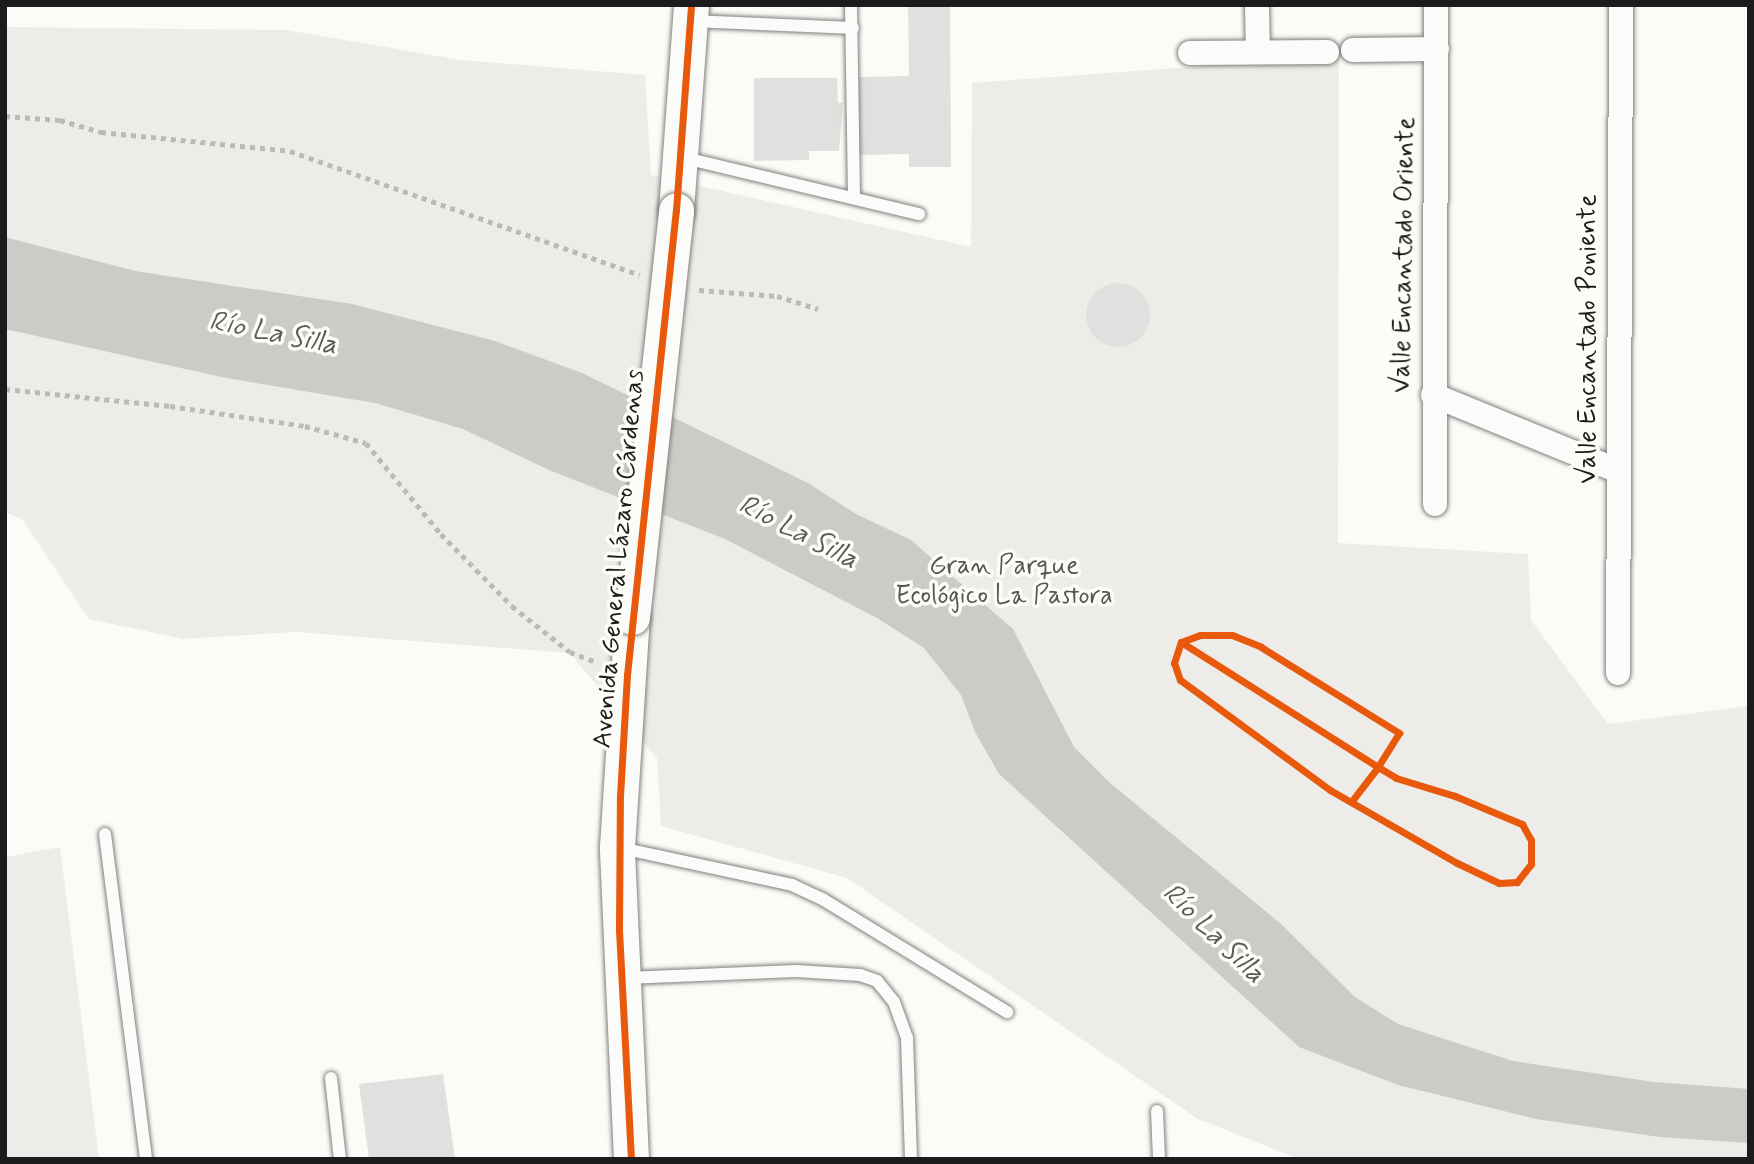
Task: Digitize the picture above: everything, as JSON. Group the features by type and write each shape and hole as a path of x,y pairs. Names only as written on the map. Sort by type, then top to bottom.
{"street":[{"path":"1257,5 1258,51"},
{"name":"Valle Encantado Oriente","path":"1435,504 1433,395 1436,5"},
{"name":"Valle Encantado Poniente","path":"1618,673 1621,5"},
{"name":"Avenida General Lázaro Cárdenas","path":"631,1159 617,847 626,675 676,210 690,13"},
{"path":"1353,51 1437,49"},
{"path":"1189,53 1327,52"},
{"path":"1433,395 1618,471"}],"lane":[{"path":"851,5 854,196"},
{"path":"690,13 853,29"},
{"path":"681,157 854,196 919,214"},
{"path":"105,834 146,1159"},
{"path":"617,847 792,885 824,900 1007,1012"},
{"path":"622,978 796,971 860,975 877,981 894,1002 907,1038 911,1159"},
{"path":"331,1078 340,1159"},
{"path":"1157,1111 1160,1159"}],"path":[{"path":"5,116 60,120 101,132 290,151 643,276"},
{"path":"689,288 712,294 777,296 818,309"},
{"path":"5,389 184,408 305,426 366,443 441,534 512,606 570,652 626,675"}],"green space":[{"name":"Gran Parque Ecológico La Pastora","path":"5,27 286,30 461,60 645,75 651,175 971,247 972,83 1339,56 1338,543 1528,554 1531,620 1608,724 1749,706 1749,1159 1299,1159 1198,1119 847,878 661,826 657,758 570,653 296,632 183,639 89,619 23,520 5,512"},
{"path":"60,847 99,1159 5,1159 5,857"}],"water":[{"name":"Río La Silla","path":"5,237 135,271 352,304 495,341 582,373 808,483 856,514 911,540 1013,629 1074,747 1109,782 1281,924 1355,997 1398,1024 1513,1061 1654,1082 1749,1089 1749,1143 1659,1137 1536,1119 1398,1085 1299,1047 999,774 975,732 961,695 924,648 877,618 725,539 549,470 463,429 375,403 226,378 5,329"}],"building":[{"path":"908,5 950,5 951,167 909,167 909,154 859,155 859,77 909,76"},
{"path":"754,78 837,78 838,103 843,103 839,151 809,151 809,160 754,161"},
{"path":"1118,283 1130,285 1141,292 1148,303 1148,327 1141,338 1130,345 1118,347 1106,345 1095,338 1088,327 1086,315 1088,303 1095,292 1106,285"},
{"path":"443,1074 455,1159 369,1159 359,1084"}],"cycle path":[{"path":"631,1159 619,929 620,796 627,675 676,210 691,5"},
{"path":"1181,642 1378,767 1396,778 1455,796 1522,824 1531,840 1531,864 1517,882 1499,883 1457,863 1330,790 1180,680 1174,663 1181,642 1200,635 1232,635 1261,647 1399,733 1378,767 1351,802"}]}
